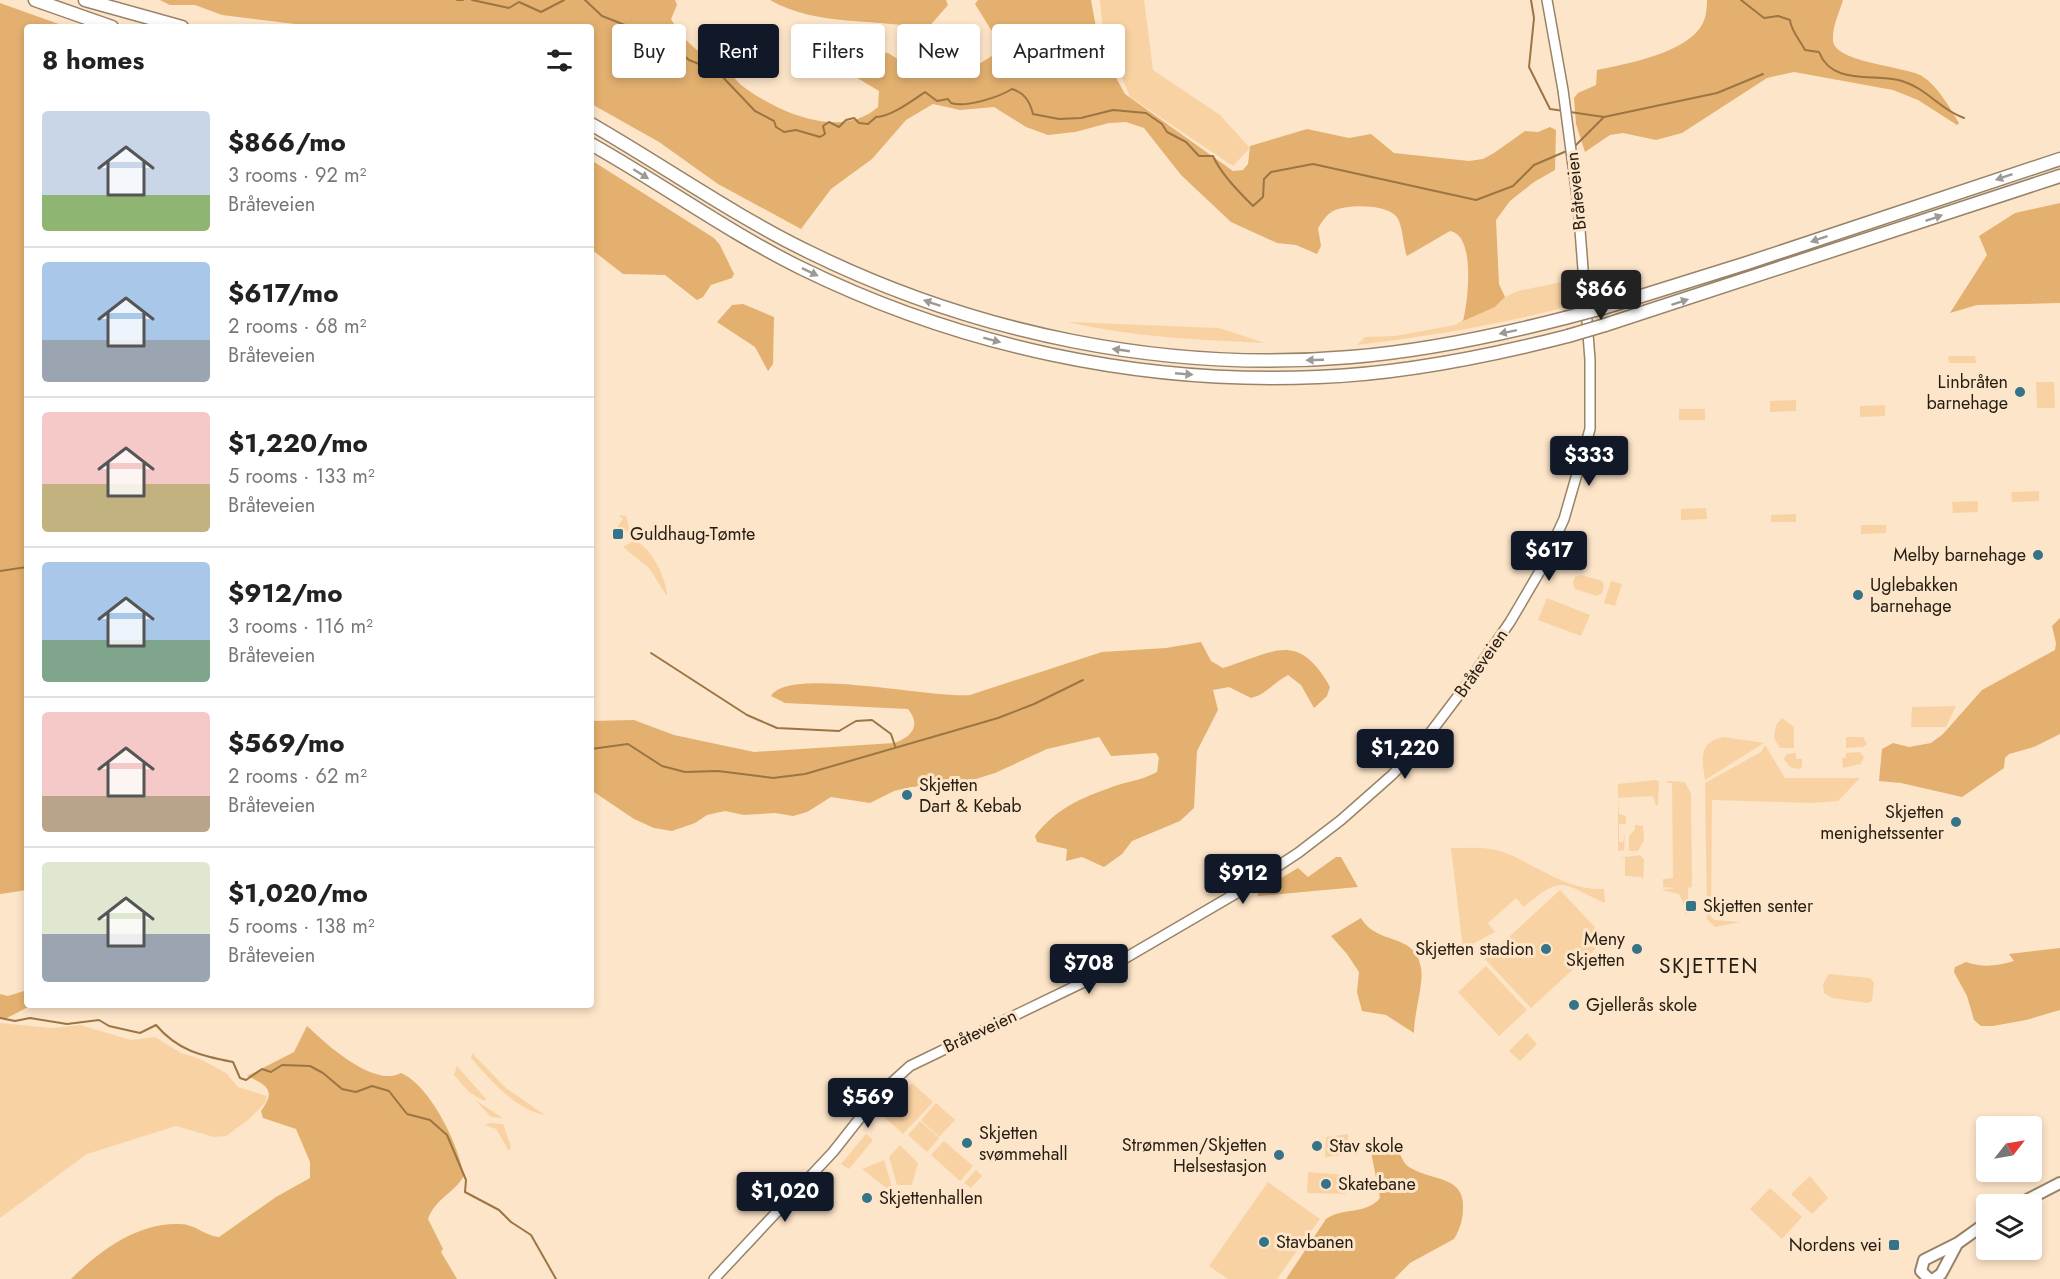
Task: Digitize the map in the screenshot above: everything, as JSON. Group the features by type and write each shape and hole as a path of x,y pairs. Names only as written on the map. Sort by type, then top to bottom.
{"highway":[{"path":"34,0 103,24"},
{"path":"85,0 171,24"},
{"path":"594,126 754,223 835,265 951,310 1073,341 1144,353 1215,359 1319,360 1432,347 1565,318 1747,263 2060,159"},
{"path":"594,146 745,238 828,281 946,327 1070,359 1187,375 1249,378 1320,377 1456,361 1568,336 2060,176"}],"main road":[{"name":"Bråteveien","path":"714,1279 833,1152 878,1095 910,1066 983,1029 1080,985 1221,902 1307,846 1392,775 1453,704 1529,591 1564,519 1589,436 1590,360 1578,204 1563,90 1547,0"},
{"path":"2039,1194 2060,1183"},
{"path":"1921,1274 1922,1262 1958,1243 1976,1230"},
{"path":"1934,1279 1941,1274 1942,1268 1958,1243"},
{"path":"1931,1258 1938,1260 1942,1268"}],"shaded area":[{"path":"160,0 675,0 677,5 671,19 674,24 612,24 612,78 686,78 686,39 698,51 698,78 735,78 755,95 789,112 808,119 845,122 863,117 878,107 879,91 857,78 885,78 885,53 897,59 897,78 980,78 980,63 992,56 992,78 1116,78 1125,94 1233,171 1243,170 1248,164 1250,146 1307,129 1349,138 1371,134 1394,153 1469,161 1483,159 1525,131 1538,132 1550,127 1556,130 1555,170 1534,182 1510,201 1496,220 1499,284 1505,297 1495,307 1463,321 1467,299 1468,270 1464,244 1458,235 1450,231 1407,256 1396,216 1375,207 1356,206 1328,214 1318,228 1321,246 1317,254 1296,245 1277,243 1231,222 1181,175 1144,128 1126,122 1109,123 1075,132 1048,135 1026,127 994,107 960,110 933,104 906,120 872,159 831,189 801,229 718,184 659,142 595,106 594,24 296,24 222,15 195,5 170,5"},
{"path":"770,0 946,0 948,5 931,24 897,25 827,18 788,9"},
{"path":"978,0 1091,0 1095,24 992,24 992,31 975,4"},
{"path":"1100,0 1144,0 1153,70 1220,115 1250,148 1233,166 1130,97 1122,78 1125,78 1125,24 1102,24"},
{"path":"1707,0 1843,0 1834,30 1833,41 1837,48 1858,59 1922,76 1939,91 1959,123 1957,125 1918,100 1893,90 1794,72 1767,78 1682,133 1656,140 1623,133 1610,135 1585,152 1576,124 1574,98 1578,93 1596,85 1597,70 1655,55 1684,42 1703,23"},
{"path":"0,3 59,24 24,24 24,890 0,894"},
{"path":"594,162 714,238 720,245 734,274 732,278 711,285 703,297 697,300 665,275 623,274 594,251"},
{"path":"2060,203 2060,303 1977,305 1950,313 1987,255 1979,236 2015,213"},
{"path":"1562,282 1574,286 1577,304 1468,329 1357,345 1365,337 1395,336 1455,325 1470,316 1495,307 1505,297 1518,291"},
{"path":"743,304 774,317 773,364 768,371 755,347 717,322 732,305"},
{"path":"1067,322 1219,328 1265,343 1141,334"},
{"path":"1948,356 1975,356 1976,363 1949,363"},
{"path":"2036,382 2054,382 2055,408 2037,408"},
{"path":"1796,400 1796,411 1770,412 1770,401"},
{"path":"1885,405 1885,416 1860,417 1860,406"},
{"path":"1679,409 1705,409 1705,420 1679,420"},
{"path":"2039,491 2039,501 2012,502 2011,492"},
{"path":"1978,501 1978,512 1953,513 1952,502"},
{"path":"1706,508 1707,519 1681,520 1681,509"},
{"path":"1796,514 1796,522 1771,522 1771,515"},
{"path":"619,515 626,516 630,532 617,527 623,519"},
{"path":"1861,525 1886,525 1886,533 1861,534"},
{"path":"633,541 645,548 656,563 664,581 667,596 649,568 623,547"},
{"path":"1581,575 1602,581 1604,587 1602,593 1597,596 1575,589 1573,583 1575,577"},
{"path":"1611,581 1622,584 1615,606 1604,603"},
{"path":"1547,598 1590,615 1581,636 1538,620"},
{"path":"2060,618 2060,734 2034,747 2009,754 2005,758 2004,768 1962,797 1901,783 1879,781 1882,749 1893,743 1909,747 1931,743 1943,734 1982,690 2055,650 2056,643 2052,626"},
{"path":"1201,642 1211,661 1223,668 1271,652 1284,650 1296,652 1307,658 1318,669 1330,687 1327,696 1314,708 1301,685 1288,675 1262,694 1251,698 1229,687 1213,690 1218,710 1197,751 1194,808 1180,821 1132,841 1122,854 1104,867 1082,857 1066,861 1067,849 1037,842 1035,836 1053,817 1074,803 1157,772 1159,758 1156,753 1111,756 1099,737 1047,749 995,773 960,784 911,787 894,791 870,803 831,797 807,812 793,816 775,813 744,815 725,811 707,815 695,823 672,831 654,828 634,819 594,792 594,721 634,720 674,735 754,752 894,743 905,738 913,730 914,721 908,709 785,703 771,696 783,688 804,684 863,686 970,695 1102,652 1166,648"},
{"path":"1956,706 1946,727 1911,727 1912,707"},
{"path":"1782,718 1794,727 1794,748 1780,748 1774,738 1776,725"},
{"path":"1724,737 1764,743 1705,780 1703,758 1706,747 1716,739"},
{"path":"1846,737 1863,737 1867,744 1863,747 1846,748"},
{"path":"1765,745 1785,778 1860,778 1838,801 1813,803 1712,800 1711,917 1715,920 1740,922 1715,927 1707,919 1705,783 1761,752"},
{"path":"1860,752 1864,757 1861,764 1843,768 1842,758 1846,758 1846,753"},
{"path":"1796,753 1796,759 1802,759 1802,767 1798,769 1790,767 1784,759 1787,754"},
{"path":"1659,781 1658,805 1653,796 1618,798 1618,784"},
{"path":"1668,781 1685,782 1691,794 1692,887 1688,888 1688,910 1685,915 1685,907 1679,894 1661,890 1676,888 1663,887 1663,879 1673,878 1672,783 1667,783"},
{"path":"1618,798 1619,814 1626,816 1626,824 1619,824 1619,842 1623,842 1625,833 1624,850 1618,851"},
{"path":"1635,825 1643,826 1644,840 1638,851 1629,851 1629,836 1635,829"},
{"path":"1451,848 1486,848 1506,853 1565,882 1577,886 1604,889 1605,903 1563,885 1547,889 1524,907 1516,898 1488,923 1495,932 1463,949"},
{"path":"1640,855 1644,859 1643,883 1642,877 1625,876 1625,858 1618,858"},
{"path":"1336,857 1341,857 1358,887 1258,896 1258,892 1298,868 1308,877"},
{"name":"Skjetten stadion","path":"1560,890 1606,939 1531,1008 1485,959"},
{"path":"1361,918 1376,933 1404,944 1418,957 1422,974 1414,1033 1386,1015 1362,1011 1357,992 1359,972 1331,936"},
{"path":"2060,948 2060,1010 2026,1020 1993,1026 1981,1026 1974,1020 1967,996 1954,972 1955,967 1966,962 1990,966 2014,961 2009,954"},
{"path":"1486,966 1527,1010 1499,1036 1458,992"},
{"path":"1829,974 1870,978 1874,983 1872,1001 1868,1003 1832,998 1824,993 1823,984"},
{"path":"24,991 24,1008 26,1008 7,1018 0,1018 0,994 8,996"},
{"path":"0,1023 51,1028 80,1025 131,1040 155,1037 181,1053 198,1058 226,1073 238,1087 267,1096 266,1102 248,1120 226,1136 214,1137 176,1126 87,1154 0,1218"},
{"path":"307,1026 338,1053 364,1069 378,1075 390,1076 401,1073 412,1080 423,1090 442,1118 456,1149 464,1176 455,1188 435,1206 428,1219 443,1249 441,1252 457,1279 71,1279 94,1258 120,1240 149,1228 180,1224 219,1237 276,1197 310,1178 310,1162 296,1129 263,1118 261,1111 268,1098 268,1089 247,1076 294,1052"},
{"path":"1527,1033 1537,1044 1520,1061 1509,1051"},
{"path":"472,1053 506,1088 545,1115 523,1107 513,1100 471,1058"},
{"path":"457,1066 486,1099 484,1101 469,1092 454,1075"},
{"path":"912,1083 933,1102 903,1134 882,1115"},
{"path":"475,1100 503,1118 491,1117"},
{"path":"936,1103 955,1120 939,1137 921,1120"},
{"path":"920,1121 939,1138 927,1152 908,1135"},
{"path":"503,1124 511,1147 509,1151 496,1129 485,1125"},
{"path":"866,1134 873,1140 849,1169 841,1164"},
{"path":"1348,1134 1347,1154 1325,1157 1326,1137"},
{"path":"944,1141 973,1166 960,1181 931,1155"},
{"path":"1390,1142 1409,1167 1445,1180 1458,1190 1462,1197 1463,1212 1461,1224 1454,1239 1410,1263 1394,1279 1286,1279 1326,1219 1340,1213 1368,1207 1380,1198 1371,1152 1383,1143"},
{"path":"900,1145 918,1163 912,1185 897,1185 889,1157"},
{"path":"884,1160 892,1187 889,1190 862,1169"},
{"path":"976,1170 982,1176 971,1188 964,1183"},
{"name":"Skatebane","path":"1308,1172 1346,1175 1345,1194 1307,1193"},
{"path":"1810,1176 1828,1198 1812,1214 1791,1194"},
{"name":"Stavbanen","path":"1268,1182 1320,1219 1277,1279 1228,1279 1209,1266"},
{"path":"1770,1188 1802,1217 1782,1239 1750,1209"}],"waterway":[{"path":"457,0 463,0"},
{"path":"472,0 509,8 519,2 541,12 564,0"},
{"path":"585,0 602,16 630,27 646,29 666,40 689,60 717,71 755,111 774,121 776,127 784,132 796,130 820,137 825,134 823,126 829,122 839,127 846,120 854,118 859,123 868,124 876,117 894,111 925,92 937,101 948,99 951,103 965,104 991,98 1012,89 1026,98 1033,114 1059,119 1081,118 1113,110 1146,113 1162,124 1167,132 1186,142 1199,156 1213,156 1225,176 1253,206 1263,197 1264,179 1271,172 1313,164 1476,200 1513,186 1534,165 1569,150"},
{"path":"1531,0 1534,18 1529,67 1550,109 1564,111"},
{"path":"1741,0 1764,18 1778,16 1790,20 1805,50 1819,52 1825,63 1834,70 1855,76 1902,81 1919,89 1947,110 1964,118"},
{"path":"1574,147 1604,117 1717,93 1763,74"},
{"path":"1570,112 1604,117"},
{"path":"0,571 24,567"},
{"path":"651,653 747,715 777,728 839,731 856,721 872,720 891,734 895,746"},
{"path":"594,749 628,744 662,766 685,772 718,771 773,778 805,774 998,718 1034,704 1083,680"},
{"path":"0,1018 15,1021 30,1018 67,1024 99,1020 109,1026 140,1033 156,1025 182,1047 201,1055 233,1062 240,1078 246,1080 262,1069 271,1072 282,1065 310,1066 323,1073 342,1089 356,1092 372,1086 389,1091 407,1114 430,1120 447,1135 466,1180 465,1192 499,1210 511,1222 531,1235 556,1279"}],"place":[{"name":"Linbråten barnehage","path":"2020,392"},
{"name":"Guldhaug-Tømte","path":"618,534"},
{"name":"Melby barnehage","path":"2038,555"},
{"name":"Uglebakken barnehage","path":"1858,595"},
{"name":"Skjetten Dart & Kebab","path":"907,795"},
{"name":"Skjetten menighetssenter","path":"1956,822"},
{"name":"Skjetten senter","path":"1691,906"},
{"name":"Skjetten stadion","path":"1546,949"},
{"name":"Meny Skjetten","path":"1637,949"},
{"name":"Gjellerås skole","path":"1574,1005"},
{"name":"Skjetten svømmehall","path":"967,1143"},
{"name":"Stav skole","path":"1317,1146"},
{"name":"Strømmen/Skjetten Helsestasjon","path":"1279,1155"},
{"name":"Skatebane","path":"1326,1184"},
{"name":"Skjettenhallen","path":"867,1198"},
{"name":"Stavbanen","path":"1264,1242"},
{"name":"Nordens vei","path":"1894,1245"}],"district":[{"name":"SKJETTEN","path":"1709,966"}]}
